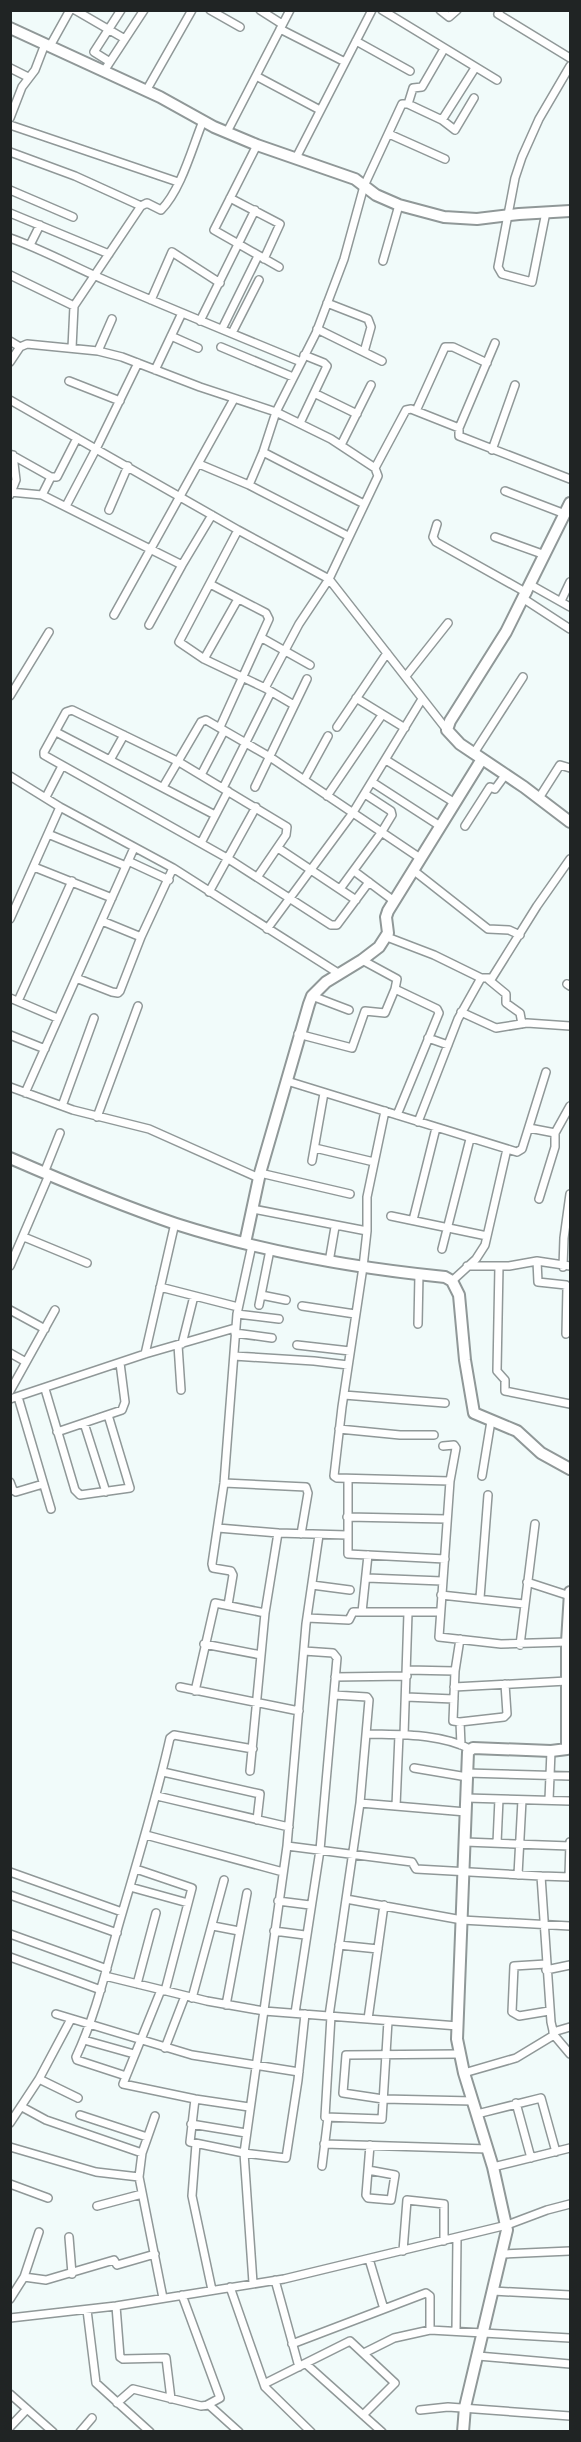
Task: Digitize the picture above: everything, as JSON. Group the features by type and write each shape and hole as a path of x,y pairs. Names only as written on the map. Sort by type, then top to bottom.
{"street":[{"path":"10,118 28,77 70,10"},
{"path":"75,10 125,39"},
{"path":"107,67 94,53 121,10"},
{"path":"107,67 144,10"},
{"path":"146,91 192,10"},
{"path":"210,10 240,27"},
{"path":"260,10 281,27 345,62"},
{"path":"227,132 290,10"},
{"path":"296,158 372,10"},
{"path":"382,10 497,80"},
{"path":"440,10 449,17 457,10"},
{"path":"500,10 498,14 570,58"},
{"path":"10,28 47,45 107,67 146,91 227,132 257,145 339,172 376,195 399,205 444,218 477,219 570,211"},
{"path":"356,41 410,71"},
{"path":"408,104 413,88 422,87 444,49"},
{"path":"546,212 532,282 502,274 498,270 515,178 527,143 570,66"},
{"path":"10,68 28,77"},
{"path":"442,120 475,68"},
{"path":"256,76 320,110"},
{"path":"249,485 276,412 317,329 344,259 364,186 402,104 408,104 442,120 455,130 474,98"},
{"path":"72,348 74,306 141,206 147,204 161,210 178,182 203,121"},
{"path":"10,125 178,182"},
{"path":"389,134 445,159"},
{"path":"257,145 213,229 279,267"},
{"path":"10,152 75,176 141,206"},
{"path":"10,190 73,217"},
{"path":"222,329 280,224 230,198"},
{"path":"383,261 399,205"},
{"path":"200,321 255,210"},
{"path":"10,213 109,254"},
{"path":"30,245 39,225"},
{"path":"10,238 182,314 303,358 324,363 327,366 316,394 300,423"},
{"path":"151,300 172,252 220,283"},
{"path":"10,275 74,306"},
{"path":"232,333 259,280"},
{"path":"327,303 368,319 370,327 364,352"},
{"path":"155,370 182,314"},
{"path":"98,351 112,319"},
{"path":"317,329 382,361"},
{"path":"171,336 198,348"},
{"path":"10,341 20,347"},
{"path":"495,343 459,428 459,436 570,479"},
{"path":"10,362 20,347 27,344 98,351 276,412 341,445 375,468 378,476 328,579 284,650 226,790 201,843"},
{"path":"221,346 293,377"},
{"path":"416,411 445,347 453,347 487,363"},
{"path":"66,506 138,363"},
{"path":"69,381 120,401"},
{"path":"341,445 371,385"},
{"path":"492,450 515,385"},
{"path":"316,394 357,414"},
{"path":"114,615 234,399"},
{"path":"10,400 328,579 452,737 570,822"},
{"path":"375,468 404,412 408,409 459,428"},
{"path":"12,454 51,477 58,476 77,438"},
{"path":"263,452 364,504"},
{"path":"12,454 16,480 11,493 42,495 182,565"},
{"path":"199,464 249,485 348,536"},
{"path":"109,510 128,466"},
{"path":"42,495 51,477"},
{"path":"447,730 450,721 527,593 569,508 505,491"},
{"path":"149,625 212,515"},
{"path":"437,524 433,537 436,542 527,593 570,629"},
{"path":"238,530 179,640 181,646 294,705"},
{"path":"495,537 545,555"},
{"path":"561,601 570,582"},
{"path":"201,775 268,623 269,616 210,584"},
{"path":"527,593 561,601 570,607"},
{"path":"204,659 238,599"},
{"path":"406,676 448,623"},
{"path":"10,696 49,632"},
{"path":"261,638 310,665"},
{"path":"337,727 387,653"},
{"path":"228,1605 232,1573 213,1568 212,1564 224,1483 237,1310 260,1176 298,1034 312,996 338,973 380,947 387,936 386,917 394,900 455,803 478,756 523,677"},
{"path":"255,787 307,679"},
{"path":"356,698 405,728"},
{"path":"267,928 352,814 422,699"},
{"path":"258,876 288,832 287,827 179,762 71,710 66,712 44,754 258,876 334,926 369,882"},
{"path":"327,796 382,715"},
{"path":"163,787 202,720 206,720 270,757 420,858"},
{"path":"56,732 215,815"},
{"path":"110,760 124,735"},
{"path":"304,780 328,735"},
{"path":"386,760 455,803"},
{"path":"539,798 560,765 570,768"},
{"path":"46,797 62,766"},
{"path":"465,826 490,787 495,789 506,774"},
{"path":"10,776 60,807 174,868 338,973"},
{"path":"372,782 440,826"},
{"path":"340,889 381,833 392,813 365,794"},
{"path":"10,919 60,807"},
{"path":"209,892 256,807"},
{"path":"48,834 169,880"},
{"path":"25,1093 134,848"},
{"path":"278,848 356,900"},
{"path":"418,1122 461,1012 485,979 492,978 570,859"},
{"path":"34,867 112,898"},
{"path":"76,978 118,993 141,937 174,868"},
{"path":"413,870 488,929 508,930 520,935"},
{"path":"354,871 394,900"},
{"path":"18,1001 72,881"},
{"path":"102,921 141,937"},
{"path":"387,936 485,979 506,994 506,1003 520,1012 522,1024"},
{"path":"298,1034 352,1048 365,1011 385,1013 395,989 396,978 362,960"},
{"path":"395,989 438,1011 397,1115"},
{"path":"312,996 349,1010"},
{"path":"10,998 57,1018"},
{"path":"97,1117 138,1006"},
{"path":"461,1012 496,1028 552,1023 570,1026"},
{"path":"62,1106 94,1018"},
{"path":"10,1035 45,1049"},
{"path":"428,1038 448,1045"},
{"path":"286,1081 436,1128 520,1151 546,1072"},
{"path":"10,1087 97,1117 149,1130 260,1176 350,1194"},
{"path":"312,1161 324,1093"},
{"path":"539,1199 555,1147 555,1133 570,1106"},
{"path":"385,1111 367,1197 367,1231 363,1268 334,1476 348,1479 450,1481"},
{"path":"413,1220 436,1128"},
{"path":"529,1128 555,1133"},
{"path":"10,1266 24,1237 60,1133"},
{"path":"442,1249 470,1138"},
{"path":"315,1148 374,1162"},
{"path":"452,1281 481,1253 507,1149"},
{"path":"10,1158 109,1200 248,1244 363,1268 445,1277 452,1281 459,1295 472,1409 479,1416 517,1431 541,1453 570,1469"},
{"path":"467,1266 499,1266 537,1261 567,1267 564,1238 570,1194"},
{"path":"253,1209 335,1227 367,1231"},
{"path":"391,1216 487,1236"},
{"path":"145,1354 176,1223"},
{"path":"329,1262 335,1227"},
{"path":"24,1237 87,1263"},
{"path":"259,1305 270,1250"},
{"path":"537,1261 538,1282 566,1285 569,1288 566,1334"},
{"path":"499,1266 497,1371 505,1380 506,1392 570,1404"},
{"path":"418,1324 419,1274"},
{"path":"160,1287 237,1310 279,1319"},
{"path":"261,1295 286,1300"},
{"path":"181,1390 180,1344 194,1296"},
{"path":"302,1306 355,1314"},
{"path":"10,1310 45,1329"},
{"path":"10,1391 55,1310"},
{"path":"51,1509 14,1398 145,1354 235,1331 272,1338"},
{"path":"297,1345 350,1351"},
{"path":"10,1353 26,1362"},
{"path":"234,1356 348,1365"},
{"path":"57,1432 108,1415 124,1407 120,1363"},
{"path":"45,1389 77,1493 85,1495 129,1490 131,1486 108,1415"},
{"path":"344,1395 445,1403"},
{"path":"483,1476 491,1421"},
{"path":"84,1423 106,1492"},
{"path":"339,1429 400,1435 434,1435"},
{"path":"443,1446 454,1445 456,1448 450,1481 439,1637 520,1645 567,1642"},
{"path":"348,1479 348,1554 445,1558"},
{"path":"10,1482 16,1492 43,1484"},
{"path":"224,1483 306,1487 308,1494 301,1534"},
{"path":"480,1598 488,1495"},
{"path":"347,1517 447,1519"},
{"path":"520,1645 535,1524"},
{"path":"218,1528 347,1535"},
{"path":"250,1771 261,1655 278,1533"},
{"path":"254,2283 244,2153 287,1846 307,1618 319,1535"},
{"path":"362,1612 369,1555"},
{"path":"367,1578 442,1581"},
{"path":"367,1734 435,1738 465,1747 551,1751 569,1749 567,1642 570,1594 527,1582"},
{"path":"312,1585 350,1590"},
{"path":"441,1596 524,1604"},
{"path":"195,1691 213,1605 216,1603 266,1613"},
{"path":"307,1618 349,1620 352,1612 439,1612"},
{"path":"396,1806 406,1697 408,1613"},
{"path":"459,1639 453,1719 460,1722 506,1716 505,1684"},
{"path":"204,1644 261,1655"},
{"path":"295,2013 305,1935 320,1850 336,1654 304,1651"},
{"path":"335,1677 455,1671"},
{"path":"454,1687 505,1684 568,1688"},
{"path":"180,1687 299,1712"},
{"path":"334,1695 369,1698 360,1803 330,2016 325,2117 382,2119 388,2021"},
{"path":"406,1697 454,1699"},
{"path":"460,1722 467,1775 458,2026 459,2054 488,2149 507,2225 503,2254 465,2407 463,2432"},
{"path":"126,2076 77,2060 76,2057 90,2025 101,1990 157,1796 170,1738 174,1735 253,1749"},
{"path":"549,1800 551,1751"},
{"path":"414,1768 467,1775 570,1776"},
{"path":"163,1772 260,1794 256,1820"},
{"path":"157,1796 289,1827"},
{"path":"466,1798 570,1801"},
{"path":"497,1843 499,1799"},
{"path":"518,1875 522,1800"},
{"path":"360,1803 466,1812"},
{"path":"146,1834 283,1872"},
{"path":"287,1846 412,1862 416,1869 569,1877 570,1844 465,1842"},
{"path":"136,1869 190,1886 192,1890 163,1990 123,2082 125,2085 195,2099 249,2107"},
{"path":"10,1872 122,1912"},
{"path":"541,1876 549,2011 554,2033 570,2054"},
{"path":"165,2048 189,1997 213,1926 224,1880"},
{"path":"130,1887 188,1904"},
{"path":"226,2005 247,1893"},
{"path":"10,1895 117,1934"},
{"path":"346,1899 462,1920 570,1926"},
{"path":"278,1901 310,1905"},
{"path":"368,2019 384,1905"},
{"path":"137,1984 156,1913"},
{"path":"213,1926 239,1931"},
{"path":"274,1931 305,1935"},
{"path":"10,1934 137,1984 226,2005 264,2011 458,2026"},
{"path":"339,1945 378,1949"},
{"path":"10,1958 101,1990"},
{"path":"549,2011 515,2016 512,2012 514,1966 570,1965"},
{"path":"56,2014 192,2055 299,2072"},
{"path":"195,2099 189,2140 196,2144 244,2153 286,2158 305,2014"},
{"path":"10,2123 39,2079 71,2019"},
{"path":"464,2073 516,2058 554,2033 570,2027"},
{"path":"84,2040 134,2054"},
{"path":"459,2054 346,2055 343,2094 383,2099 473,2101"},
{"path":"39,2079 78,2098"},
{"path":"477,2114 541,2098 556,2152"},
{"path":"516,2103 531,2158"},
{"path":"22,2107 46,2120 142,2153"},
{"path":"80,2115 147,2137"},
{"path":"154,2116 142,2153 139,2177 163,2298"},
{"path":"321,2166 328,2117"},
{"path":"191,2124 246,2133"},
{"path":"196,2144 192,2196 212,2290"},
{"path":"324,2144 488,2149"},
{"path":"368,2170 395,2175 391,2200 367,2197 368,2170 370,2145"},
{"path":"10,2147 96,2172 139,2177"},
{"path":"493,2167 570,2148"},
{"path":"10,2184 48,2198"},
{"path":"98,2206 142,2194"},
{"path":"403,2251 407,2200 444,2204 444,2241"},
{"path":"10,2318 116,2306 275,2280 457,2238 507,2225 570,2204"},
{"path":"10,2299 24,2277 39,2232"},
{"path":"69,2237 72,2274"},
{"path":"456,2331 457,2238"},
{"path":"503,2254 570,2251"},
{"path":"24,2277 40,2281 72,2274 114,2260 117,2265 155,2254"},
{"path":"369,2259 384,2309"},
{"path":"275,2280 292,2344 303,2365 382,2432"},
{"path":"230,2287 264,2384 270,2394 311,2432"},
{"path":"493,2291 570,2295"},
{"path":"292,2344 428,2293 430,2296 430,2330"},
{"path":"117,2403 131,2390 201,2406 220,2398 182,2295"},
{"path":"116,2306 120,2357 123,2359 166,2358 171,2398"},
{"path":"87,2310 96,2383 150,2432"},
{"path":"364,2353 394,2338 430,2330 570,2338"},
{"path":"264,2384 350,2341 395,2384 363,2415"},
{"path":"478,2356 570,2364"},
{"path":"10,2394 53,2432"},
{"path":"207,2405 239,2432"},
{"path":"420,2410 434,2407 465,2407 570,2415"},
{"path":"10,2427 27,2409"},
{"path":"80,2432 92,2418"}]}
